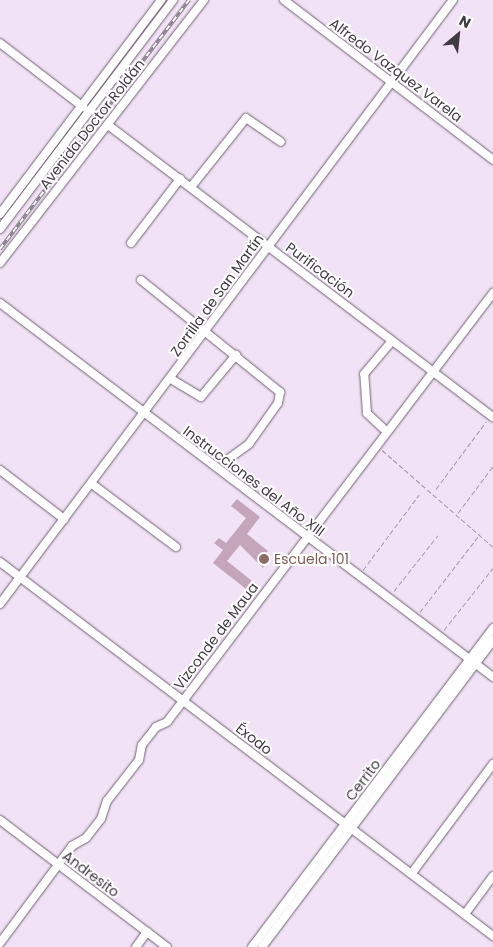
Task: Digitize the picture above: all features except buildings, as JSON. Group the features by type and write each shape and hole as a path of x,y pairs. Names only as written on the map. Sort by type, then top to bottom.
{"street":[{"name":"Avenida Doctor Roldán","path":"0,214 161,0"},
{"name":"Avenida Doctor Roldán","path":"0,229 173,0"},
{"name":"Avenida Doctor Roldán","path":"0,263 204,0"},
{"name":"Alfredo Vazquez Varela","path":"284,0 493,160"},
{"name":"Zorrilla de San Martín","path":"0,604 207,332 268,247 453,0"},
{"path":"0,44 89,112"},
{"path":"191,187 246,118 281,142"},
{"name":"Purificación","path":"108,125 492,416"},
{"path":"131,243 180,179"},
{"path":"141,280 279,389 281,396 248,444 227,460"},
{"name":"Vizconde de Maua","path":"0,943 72,846 86,838 101,819 107,801 139,760 142,745 183,701 386,431 493,294"},
{"name":"Instrucciones del Año XIII","path":"0,303 493,677"},
{"path":"386,431 367,413 364,374 392,341"},
{"path":"171,379 201,397 236,355"},
{"path":"0,470 64,520"},
{"path":"92,484 176,547"},
{"name":"Éxodo","path":"0,562 493,936"},
{"name":"Cerrito","path":"262,947 348,827 472,662 493,628"},
{"name":"Cerrito","path":"472,662 493,640"},
{"path":"412,873 491,770"},
{"name":"Andresito","path":"0,820 167,947"},
{"name":"Cerrito","path":"252,947 348,827"},
{"path":"465,914 493,876"},
{"path":"136,947 147,932"}],"path":[{"path":"436,489 492,416"},
{"path":"376,445 493,546"},
{"path":"457,513 493,466"},
{"path":"359,576 419,495"},
{"path":"415,618 480,534"},
{"path":"388,598 438,535"},
{"path":"439,636 493,568"}],"railway":[{"path":"0,249 189,0"}],"place":[{"name":"Escuela 101","path":"264,559"}]}
